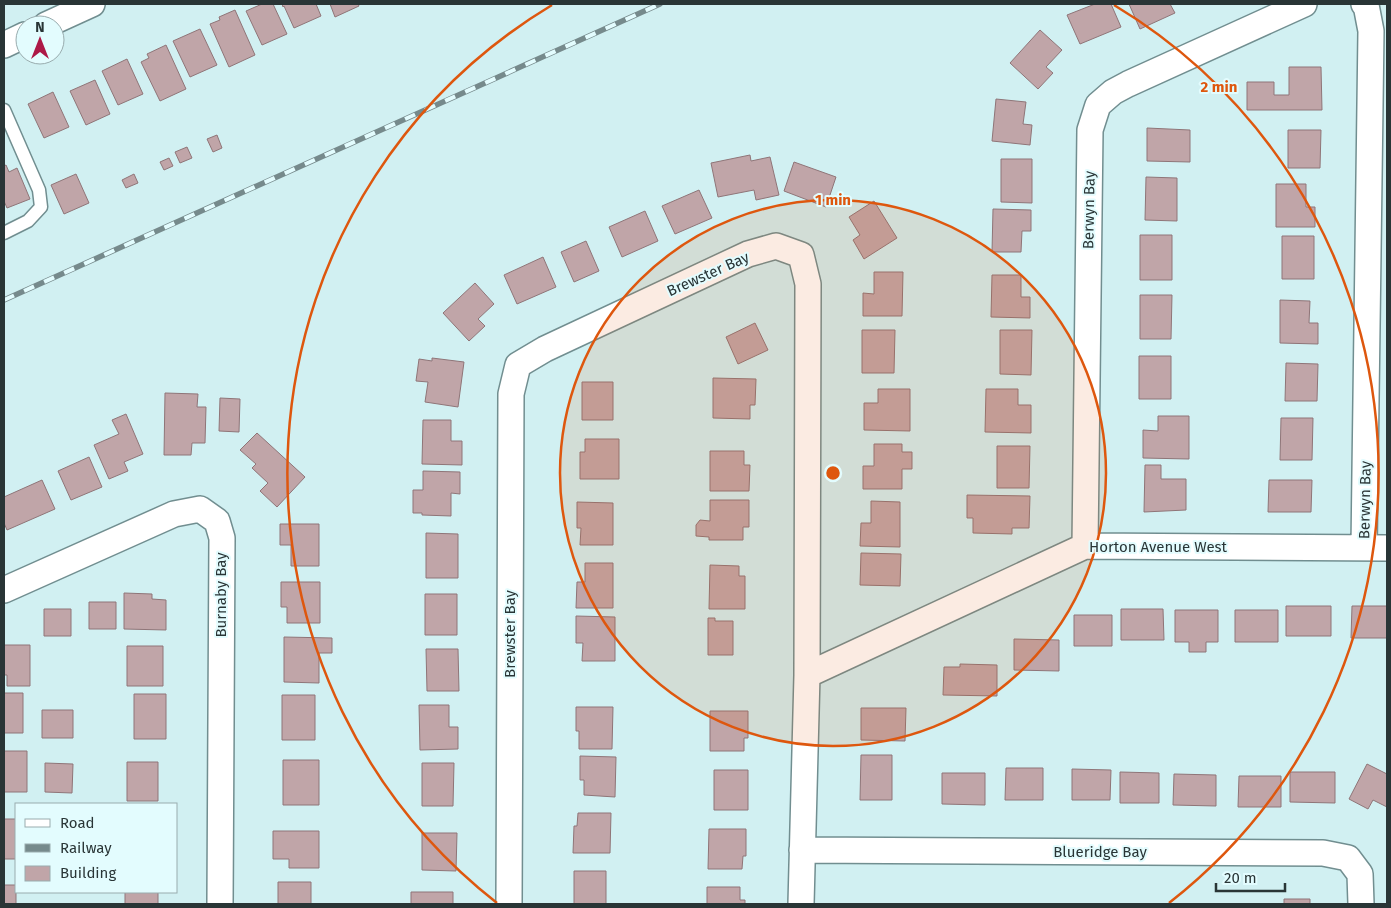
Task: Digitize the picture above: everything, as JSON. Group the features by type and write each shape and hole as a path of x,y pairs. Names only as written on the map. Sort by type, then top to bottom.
{"street":[{"path":"65,16 92,4"},
{"name":"Berwyn Bay","path":"1085,546 1090,130 1098,105 1113,92 1128,84 1304,4"},
{"name":"Berwyn Bay","path":"1364,4 1366,5 1371,31 1376,548"},
{"name":"Brewster Bay","path":"509,904 511,394 518,365 545,349 739,258 776,246 801,255 808,284 807,675 801,904"},
{"name":"Burnaby Bay","path":"4,590 174,514 200,509 217,521 222,538 220,904"},
{"name":"Horton Avenue West","path":"807,675 1085,546 1376,548"},
{"name":"Blueridge Bay","path":"802,850 1323,853 1348,858 1360,874 1360,904"}],"lane":[{"path":"4,110 39,190 41,207 28,221 4,232"}],"building":[{"path":"262,4 273,4 287,34 262,45 246,11"},
{"path":"282,4 316,4 321,16 294,28"},
{"path":"330,4 358,4 359,6 335,17"},
{"path":"1095,4 1111,4 1121,27 1080,44 1067,15"},
{"path":"1129,4 1170,4 1175,13 1140,29"},
{"path":"235,10 255,55 229,67 210,24 220,20 219,17"},
{"path":"200,29 217,65 190,77 173,41"},
{"path":"1040,30 1062,50 1046,67 1053,73 1038,89 1010,63"},
{"path":"166,45 186,89 160,101 141,62 149,58 147,54"},
{"path":"127,59 143,94 118,105 102,71"},
{"path":"1289,67 1321,67 1322,110 1247,110 1247,82 1274,82 1274,95 1289,95"},
{"path":"95,80 110,114 86,125 70,91"},
{"path":"53,92 69,127 44,138 28,104"},
{"path":"996,99 1026,102 1023,124 1032,125 1030,145 992,141"},
{"path":"1147,128 1190,130 1190,162 1147,161"},
{"path":"1288,130 1321,130 1320,168 1288,168"},
{"path":"217,135 222,148 213,152 207,139"},
{"path":"187,147 192,158 180,163 175,152"},
{"path":"750,155 751,161 770,157 779,195 756,200 754,190 718,197 711,163"},
{"path":"169,158 173,166 164,170 160,162"},
{"path":"1001,159 1032,159 1032,203 1001,202"},
{"path":"794,162 836,177 826,207 784,191"},
{"path":"6,165 9,172 17,168 30,199 7,208 4,201 4,166"},
{"path":"76,174 89,203 64,214 51,185"},
{"path":"134,174 138,183 126,188 122,180"},
{"path":"1146,177 1177,178 1177,221 1145,220"},
{"path":"1276,184 1306,184 1306,207 1315,207 1315,227 1276,227"},
{"path":"699,190 712,218 675,234 662,206"},
{"path":"874,201 897,238 864,259 853,240 860,235 849,217"},
{"path":"993,209 1031,210 1031,231 1022,231 1021,252 992,252"},
{"path":"645,211 658,241 622,257 609,227"},
{"path":"1140,235 1172,235 1172,280 1140,280"},
{"path":"1282,236 1314,236 1314,279 1282,279"},
{"path":"586,241 599,271 574,282 561,252"},
{"path":"543,257 556,287 517,304 504,275"},
{"path":"874,272 903,272 902,316 863,316 863,293 874,294"},
{"path":"992,275 1021,275 1021,297 1030,297 1030,318 991,317"},
{"path":"475,283 494,304 478,319 485,326 469,341 443,313"},
{"path":"1140,295 1172,295 1171,339 1140,339"},
{"path":"1280,300 1310,301 1309,323 1318,323 1318,344 1280,343"},
{"path":"755,323 768,350 738,364 726,337"},
{"path":"862,330 895,330 894,373 862,373"},
{"path":"1000,330 1032,330 1031,375 1000,374"},
{"path":"1139,356 1171,356 1171,399 1139,399"},
{"path":"432,358 464,362 458,407 425,402 428,382 416,381 419,359 432,361"},
{"path":"1286,363 1318,364 1317,401 1285,401"},
{"path":"713,378 756,379 755,405 750,405 750,419 713,418"},
{"path":"582,382 613,382 613,420 582,420"},
{"path":"878,389 910,389 910,431 864,430 864,403 878,403"},
{"path":"986,389 1018,389 1018,405 1031,405 1031,433 985,432"},
{"path":"165,393 198,394 197,407 206,407 205,443 192,443 191,455 164,455"},
{"path":"220,398 240,399 239,432 219,431"},
{"path":"126,414 143,454 124,462 128,471 109,479 94,445 119,434 112,420"},
{"path":"1158,416 1189,416 1189,459 1143,458 1143,430 1158,431"},
{"path":"1281,418 1313,418 1312,460 1280,460"},
{"path":"423,420 451,420 451,441 462,441 462,465 422,464"},
{"path":"257,433 305,477 277,507 260,491 268,483 252,468 256,464 240,450"},
{"path":"585,439 619,439 619,479 580,479 580,452 585,452"},
{"path":"874,444 902,444 902,452 912,452 912,469 902,469 902,489 863,489 863,466 874,466"},
{"path":"997,446 1030,446 1029,488 997,488"},
{"path":"710,451 744,451 744,465 750,465 749,491 710,491"},
{"path":"89,457 102,487 71,500 58,471"},
{"path":"1145,465 1161,465 1161,479 1186,479 1186,510 1144,512"},
{"path":"423,471 460,472 460,494 451,493 451,516 413,513 413,490 423,490"},
{"path":"42,480 55,509 7,530 4,523 4,497"},
{"path":"1269,480 1312,480 1311,512 1268,512"},
{"path":"967,495 1030,496 1029,528 1012,528 1012,534 973,533 973,518 967,518"},
{"path":"710,500 749,500 749,527 743,527 743,540 709,540 709,537 696,536 696,525 700,520 710,521"},
{"path":"871,501 900,502 900,547 860,546 861,523 871,523"},
{"path":"577,502 613,503 613,545 580,545 581,528 577,528"},
{"path":"280,524 319,524 319,566 291,566 291,545 280,545"},
{"path":"426,533 458,534 458,578 426,578"},
{"path":"861,553 901,554 900,586 860,585"},
{"path":"585,563 613,563 613,608 576,608 577,582 585,582"},
{"path":"710,565 739,566 739,576 745,576 745,609 709,609"},
{"path":"281,582 320,582 320,623 287,623 287,607 281,607"},
{"path":"124,593 152,594 152,599 166,600 166,630 124,629"},
{"path":"425,594 457,594 457,635 425,635"},
{"path":"89,602 116,602 116,629 89,629"},
{"path":"1286,606 1331,606 1331,636 1286,636"},
{"path":"1352,606 1387,606 1387,638 1351,638"},
{"path":"44,609 71,609 71,636 44,636"},
{"path":"1121,609 1163,609 1164,640 1121,640"},
{"path":"1175,610 1218,610 1218,642 1206,642 1206,652 1189,652 1189,642 1175,642"},
{"path":"1235,610 1278,610 1278,642 1235,642"},
{"path":"1074,615 1112,615 1112,646 1074,646"},
{"path":"576,616 615,617 615,661 582,661 583,643 576,643"},
{"path":"708,618 715,618 715,621 733,621 733,655 708,655"},
{"path":"284,637 332,638 332,653 319,653 319,683 284,682"},
{"path":"1014,639 1059,640 1059,671 1014,670"},
{"path":"4,645 30,645 30,686 7,686 7,675 4,675"},
{"path":"127,646 163,646 163,686 127,686"},
{"path":"426,649 458,649 459,691 427,691"},
{"path":"960,664 997,665 997,696 943,695 944,667 960,667"},
{"path":"4,693 23,693 23,733 4,733"},
{"path":"134,694 166,694 166,739 134,739"},
{"path":"282,695 315,695 315,740 282,740"},
{"path":"419,705 449,705 449,727 458,727 458,749 420,750"},
{"path":"576,707 613,707 612,749 579,749 579,731 576,731"},
{"path":"861,708 906,708 905,741 861,740"},
{"path":"42,710 73,710 73,738 42,738"},
{"path":"710,711 748,711 748,738 744,738 744,751 710,751"},
{"path":"4,751 27,751 27,792 4,792"},
{"path":"861,755 892,755 892,800 860,800"},
{"path":"580,756 616,757 615,797 584,795 584,780 580,780"},
{"path":"283,760 319,760 319,805 283,805"},
{"path":"127,762 158,762 158,801 127,801"},
{"path":"45,763 73,764 72,793 45,792"},
{"path":"422,763 454,763 453,806 422,806"},
{"path":"1367,764 1387,774 1387,807 1373,800 1368,809 1349,799"},
{"path":"1006,768 1043,768 1043,800 1005,800"},
{"path":"1072,769 1111,770 1110,800 1072,800"},
{"path":"714,770 748,770 748,810 714,810"},
{"path":"1120,772 1159,773 1159,803 1120,803"},
{"path":"1290,772 1335,772 1335,803 1290,802"},
{"path":"942,773 985,773 985,805 942,804"},
{"path":"1174,774 1216,775 1216,806 1173,805"},
{"path":"1239,776 1281,776 1281,807 1238,807"},
{"path":"578,813 611,813 610,853 573,853 574,826 577,826"},
{"path":"4,819 15,819 15,859 4,859"},
{"path":"709,829 746,829 746,856 743,856 742,869 708,869"},
{"path":"273,831 319,831 319,868 289,868 289,859 273,859"},
{"path":"422,833 457,833 456,871 422,870"},
{"path":"574,871 606,871 606,904 574,904"},
{"path":"278,882 311,882 311,904 278,904"},
{"path":"4,885 15,885 16,904 4,904"},
{"path":"707,887 740,887 740,900 745,900 745,904 707,904"},
{"path":"411,892 453,892 453,904 411,904"},
{"path":"125,893 158,893 158,904 125,904"},
{"path":"1284,899 1310,899 1310,904 1284,904"}],"railway":[{"path":"4,300 660,4"}]}
